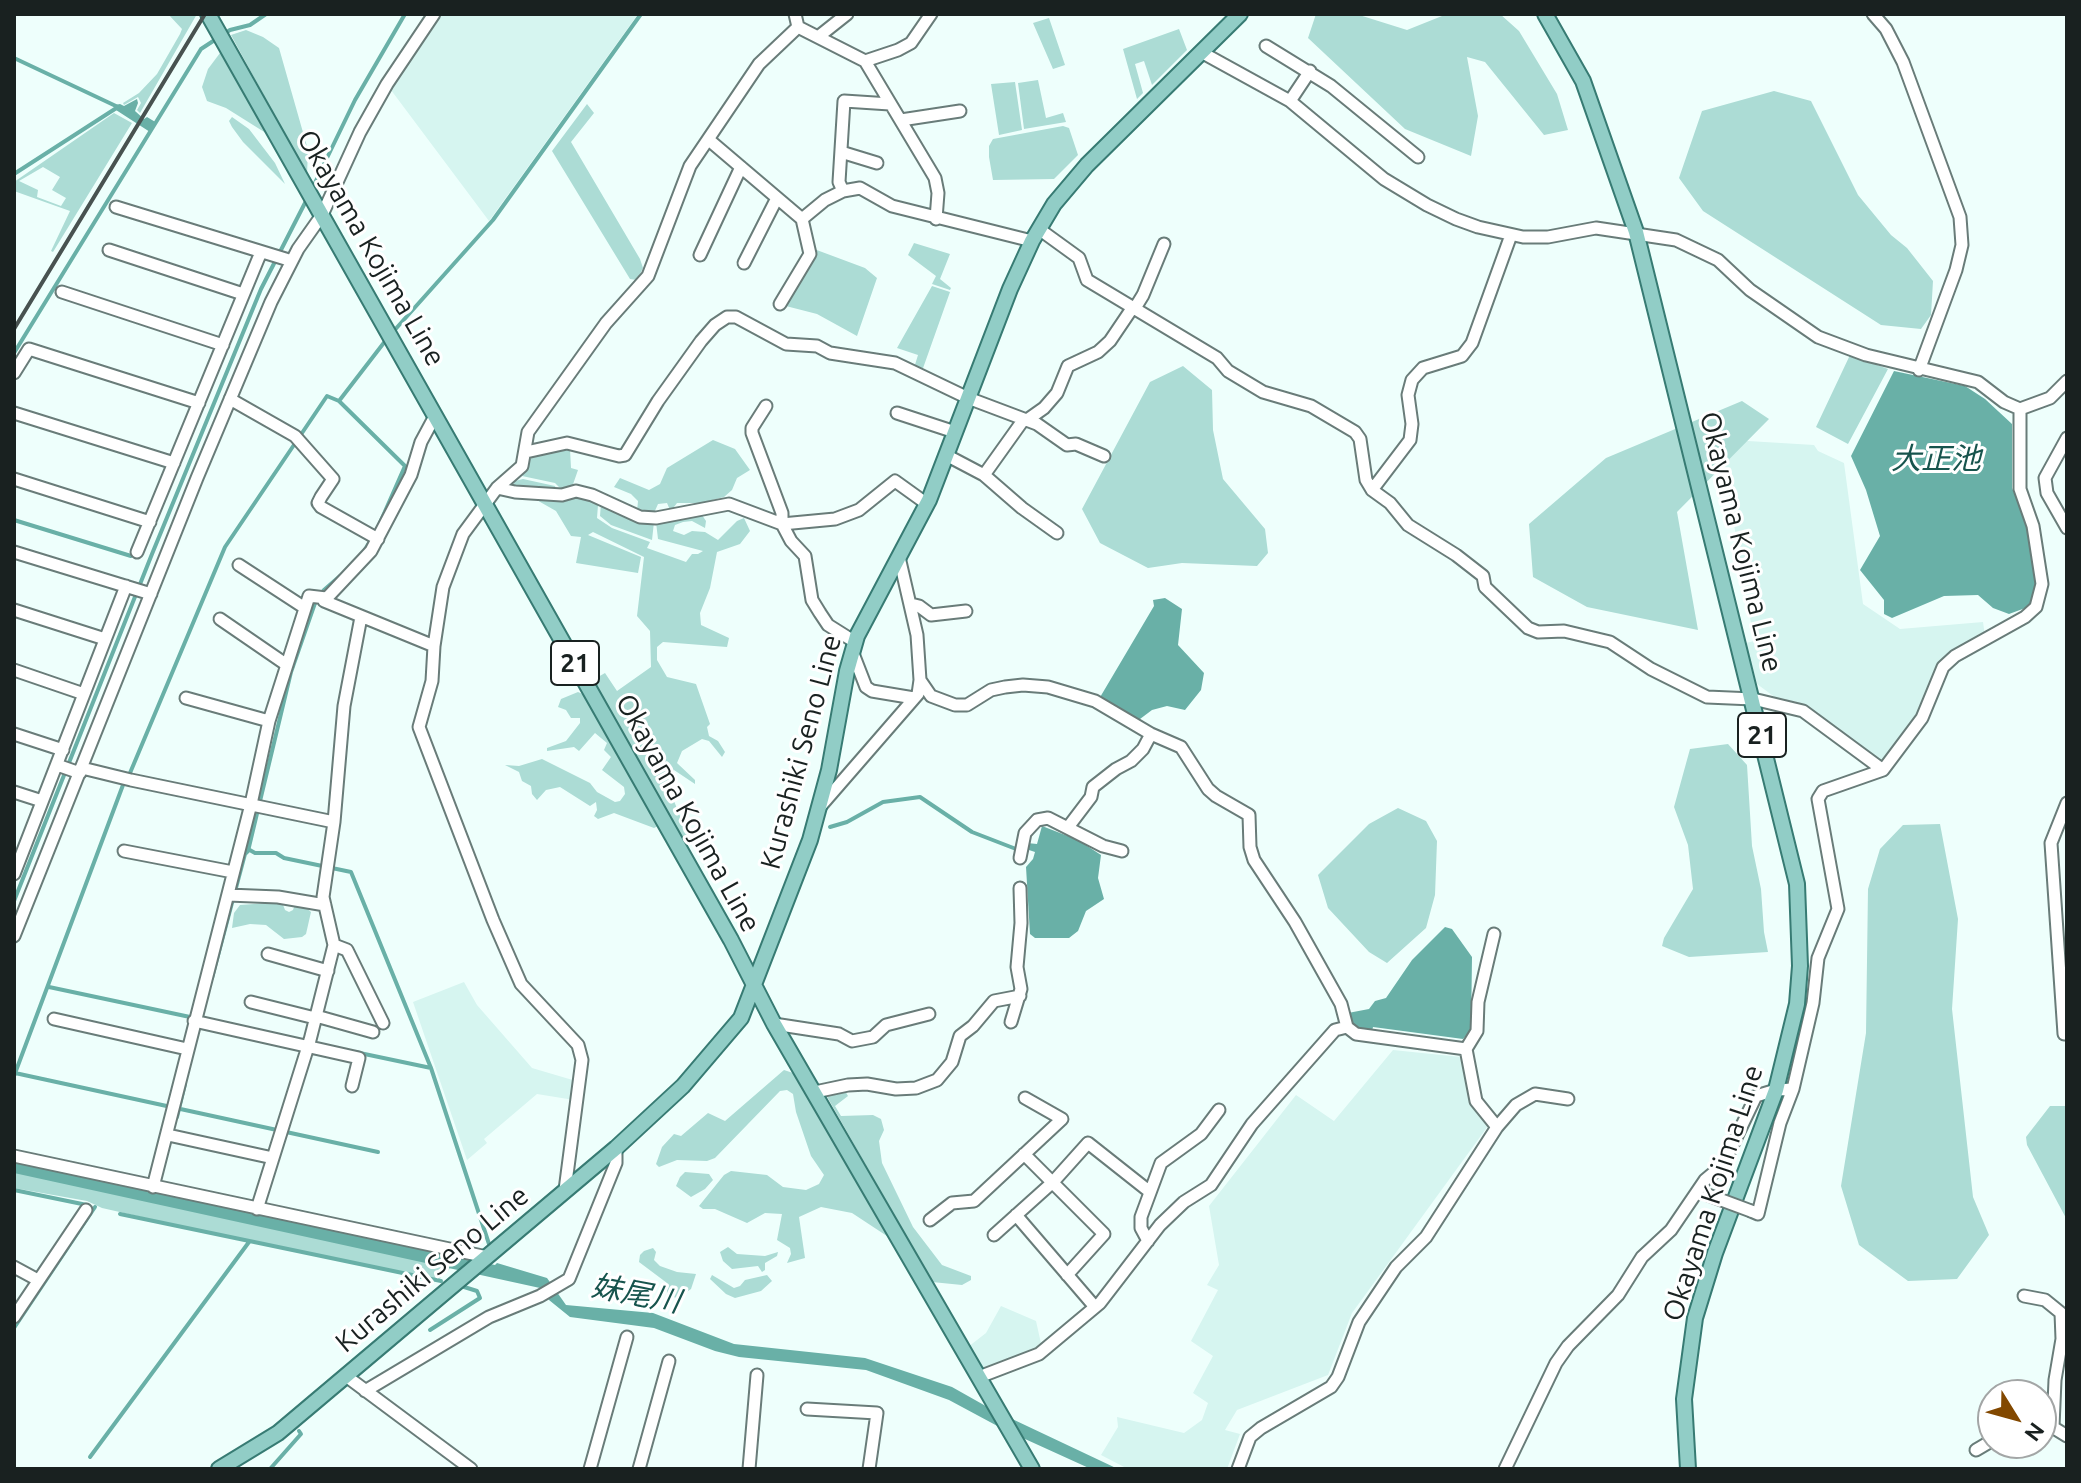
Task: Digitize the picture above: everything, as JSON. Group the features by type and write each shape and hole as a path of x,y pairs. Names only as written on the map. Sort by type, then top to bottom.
{"main road":[{"name":"Okayama Kojima Line","path":"208,14 723,927 774,1024 1032,1469"},
{"name":"Kurashiki Seno Line","path":"219,1469 278,1433 616,1148 683,1086 741,1018 796,877 819,808 854,647 864,620 927,504 1010,289 1036,235 1060,197 1087,165 1240,14"},
{"name":"Okayama Kojima Line","path":"1545,14 1583,81 1636,232 1797,884 1800,924 1797,1004 1776,1090 1715,1253 1695,1318 1684,1399 1688,1469"}],"street":[{"path":"14,936 148,593 271,302 290,261 387,84 434,14"},
{"path":"795,14 798,27"},
{"path":"818,37 847,14"},
{"path":"865,61 911,43 931,14"},
{"path":"1873,14 1886,29 1903,62 1960,217 1962,245 1956,270 1919,370"},
{"path":"798,27 865,61 935,178 938,193 936,219"},
{"path":"565,1190 582,1060 578,1045 521,984 493,920 419,727 432,681 443,587 463,534 497,488 522,466 528,432 606,323 648,276 690,166 759,64 798,27"},
{"path":"1266,46 1331,86 1418,157"},
{"path":"1201,52 1290,101 1384,179 1427,205 1478,227 1511,235 1548,237 1596,228 1676,240 1718,260 1750,290 1818,337 1842,348 1919,370 1978,382 2004,402 2020,409 2050,398 2067,381"},
{"path":"1290,101 1310,71"},
{"path":"843,191 839,182 844,101 890,104"},
{"path":"901,120 960,111"},
{"path":"709,140 802,219 810,254 780,304"},
{"path":"841,152 877,163"},
{"path":"700,255 741,167"},
{"path":"802,219 825,200 843,191 860,188 892,206 936,219 1036,235 1079,258 1087,280 1217,358 1228,371 1263,392 1311,406 1355,432 1360,439 1366,480 1372,490 1390,503 1408,525 1483,576 1485,587 1528,628 1538,632 1564,631 1610,642 1651,669 1707,697 1753,699 1785,705 1812,715 1883,770"},
{"path":"744,263 777,198"},
{"path":"116,207 290,261"},
{"path":"1372,490 1410,440 1412,424 1408,395 1412,380 1423,368 1462,356 1472,343 1511,235"},
{"path":"984,475 1026,420 1044,408 1057,393 1068,366 1098,352 1110,341 1143,295 1164,244"},
{"path":"109,250 243,294"},
{"path":"137,552 243,294 267,254"},
{"path":"62,292 223,345"},
{"path":"526,452 567,443 625,455 658,401 701,341 715,325 727,317 736,317 786,344 817,346 830,353 895,363 968,398 1037,424 1067,445 1076,444 1104,456"},
{"path":"14,373 29,349 199,403"},
{"path":"230,399 297,438 333,479 318,503 321,507 374,537"},
{"path":"766,406 752,433 782,513 782,524 791,541 805,556 812,600 828,625 854,647 866,687 872,691 914,698"},
{"path":"1704,1193 1758,1214 1780,1123 1793,1089 1813,1003 1818,958 1838,909 1818,799 1823,791 1883,770 1922,718 1943,667 1955,656 2025,617 2036,607 2042,584 2033,526 2020,489 2020,409"},
{"path":"14,413 174,463"},
{"path":"897,413 955,432"},
{"path":"153,1187 187,1049 198,1022 231,896 233,872 256,805 269,721 309,596 321,597 352,573 411,475 421,442 435,416"},
{"path":"2067,438 2045,478 2047,493 2067,528"},
{"path":"946,455 984,475 1057,533"},
{"path":"14,479 150,522"},
{"path":"497,488 562,495 576,491 640,517 656,518 729,504 782,524 835,519 859,510 895,481 927,504"},
{"path":"14,552 148,593"},
{"path":"819,808 918,694 917,635 899,557"},
{"path":"239,565 305,608"},
{"path":"14,874 20,844 59,766 105,639 128,587"},
{"path":"321,597 324,601 434,646"},
{"path":"911,604 931,615 966,611"},
{"path":"14,610 105,639"},
{"path":"257,1209 308,1047 334,945 323,897 334,822 344,706 361,617"},
{"path":"220,619 287,665"},
{"path":"14,670 84,694"},
{"path":"920,680 931,696 955,705 967,705 991,690 1005,687 1048,687 1095,701 1151,734 1181,747 1208,789 1249,815 1250,847 1254,860 1295,922 1341,1004 1347,1027 1356,1034 1466,1049"},
{"path":"186,698 269,721"},
{"path":"14,734 63,750"},
{"path":"1069,826 1091,797 1093,787 1131,761 1143,749 1151,734"},
{"path":"59,766 334,822"},
{"path":"14,792 42,801"},
{"path":"2067,803 2051,843 2062,928 2064,1034 2067,1034"},
{"path":"1021,851 1025,833 1037,820 1048,818 1103,846 1122,851"},
{"path":"124,851 233,872"},
{"path":"1011,1022 1020,996 1017,967 1020,888"},
{"path":"231,896 278,897 325,905"},
{"path":"1494,934 1478,1002 1477,1031 1466,1049 1476,1101 1497,1127"},
{"path":"334,945 347,950 383,1023"},
{"path":"268,954 328,971"},
{"path":"815,1092 867,1084 896,1089 916,1088 937,1080 952,1062 960,1036 994,1001 1020,996"},
{"path":"251,1002 373,1032"},
{"path":"774,1024 839,1034 852,1041 873,1037 886,1025 929,1014"},
{"path":"54,1019 187,1049"},
{"path":"198,1022 359,1058 352,1086"},
{"path":"979,1377 1039,1354 1095,1307 1184,1202 1211,1185 1252,1124 1335,1030 1347,1027"},
{"path":"1505,1469 1531,1419 1545,1383 1568,1346 1618,1295 1642,1257 1704,1193 1705,1180 1723,1165 1756,1096 1793,1089"},
{"path":"1238,1469 1250,1437 1331,1387 1338,1377 1359,1322 1396,1267 1426,1237 1497,1127 1516,1105 1535,1094 1568,1099"},
{"path":"930,1220 952,1203 974,1201 1062,1119 1025,1098"},
{"path":"1148,1241 1141,1228 1141,1217 1161,1163 1201,1134 1219,1110"},
{"path":"168,1135 273,1158"},
{"path":"994,1235 1053,1182 1088,1143 1150,1192"},
{"path":"365,1391 489,1317 540,1296 569,1279 616,1163 616,1148"},
{"path":"1024,1154 1104,1234 1067,1275"},
{"path":"14,1156 484,1259"},
{"path":"14,1317 86,1210"},
{"path":"1016,1215 1095,1307"},
{"path":"14,1267 38,1280"},
{"path":"2024,1296 2045,1300 2061,1313 2063,1322 2055,1379"},
{"path":"590,1469 627,1337"},
{"path":"639,1469 669,1361"},
{"path":"749,1469 757,1375"},
{"path":"346,1376 471,1469"},
{"path":"807,1409 877,1413 869,1469"}],"shaded area":[{"path":"168,14 197,14 140,113 137,110 141,103 138,97 123,103 139,93 157,74 180,34 182,29"},
{"path":"440,14 638,14 489,221 391,90"},
{"path":"1316,14 1356,14 1407,30 1447,14 1500,14 1519,31 1557,94 1568,130 1544,135 1485,62 1467,57 1478,116 1471,156 1405,129 1308,38"},
{"path":"1049,18 1065,65 1053,69 1033,23"},
{"path":"1179,29 1187,50 1152,85 1144,61 1135,64 1143,93 1137,99 1123,49"},
{"path":"246,30 279,48 308,150 307,175 231,35"},
{"path":"220,53 269,135 226,108 207,101 202,87 208,69"},
{"path":"1038,80 1046,118 1063,113 1066,122 1024,129 1018,83"},
{"path":"1015,82 1022,130 999,135 991,84"},
{"path":"1774,91 1811,101 1858,195 1933,281 1931,315 1921,329 1881,325 1703,211 1679,178 1702,111"},
{"path":"587,104 594,113 571,142 640,259 643,268 637,280 630,279 552,151"},
{"path":"114,113 132,123 53,252 70,211 14,191 14,182","holes":["43,167 60,177 52,190 66,198 61,206 37,197 38,190 19,181"]},
{"path":"232,117 249,129 275,163 285,184 243,142 229,121"},
{"path":"1063,126 1069,128 1078,155 1054,179 993,180 989,146 993,139"},
{"path":"914,243 950,254 940,279 950,290 932,284 936,276 908,255"},
{"path":"814,249 865,268 877,278 857,336 817,314 782,305"},
{"path":"932,286 950,292 922,371 914,368 918,355 897,348"},
{"path":"1850,355 1888,369 1848,444 1816,427"},
{"path":"1183,366 1212,390 1213,430 1223,479 1265,529 1268,553 1257,566 1182,563 1148,568 1100,543 1082,509 1150,382"},
{"path":"1742,401 1769,419 1677,512 1698,630 1587,607 1533,577 1529,524 1606,458"},
{"path":"713,440 735,449 750,470 737,478 732,490 724,497 701,503 677,503 674,507 678,517 700,512 706,521 705,528 692,521 675,525 673,531 684,535 692,531 705,532 718,540 744,518 750,531 740,544 717,552 710,588 700,613 701,625 729,638 727,647 663,642 657,647 657,660 667,677 696,684 710,724 707,727 709,736 718,741 725,752 722,757 709,741 702,739 682,751 677,763 695,780 695,784 674,770 669,774 668,786 690,841 686,843 591,681 605,673 617,691 651,667 650,631 637,616 644,557 593,532 588,535 641,557 638,573 576,563 581,537 571,536 556,511 512,486 515,481 523,479 555,486 559,500 575,496 592,500 598,505 597,518 612,528 650,542 647,548 686,562 692,554 703,551 658,539 656,522 670,510 667,503 658,504 654,513 637,512 638,501 631,494 614,487 620,478 649,490 660,484 667,468"},
{"path":"1748,441 1814,445 1818,451 1844,463 1863,604 1900,629 1983,622 1985,636 1950,663 1889,757 1879,762 1810,710 1797,702 1776,698 1757,684 1746,643 1754,641 1720,443"},
{"path":"570,449 571,468 578,470 571,490 522,476 528,469 529,457"},
{"path":"601,503 654,522 652,540 611,525 600,516"},
{"path":"578,692 585,695 660,825 654,828 614,813 598,819 594,816 596,802 590,806 560,787 546,790 537,800 531,786 522,781 519,772 505,765 519,766 542,759 590,783 597,792 615,802 620,801 625,794 624,787 602,770 611,757 604,750 607,743 595,733 579,751 574,747 547,751 547,748 566,741 580,723 580,718 571,718 566,710 558,707 561,699"},
{"path":"1728,744 1747,765 1752,846 1761,889 1768,952 1689,957 1662,946 1693,889 1688,845 1674,807 1690,749"},
{"path":"1398,808 1426,821 1437,841 1435,895 1426,928 1387,963 1369,952 1328,908 1318,875 1369,824"},
{"path":"1940,824 1958,919 1952,1009 1973,1197 1989,1235 1957,1279 1908,1281 1859,1245 1841,1186 1866,1033 1868,889 1880,849 1903,825"},
{"path":"282,902 289,912 295,904 303,905 311,912 306,934 302,937 284,939 266,925 250,924 232,928 234,913 240,905"},
{"path":"464,982 477,1005 532,1068 576,1081 574,1100 537,1094 484,1139 487,1143 467,1160 413,1002"},
{"path":"1393,1050 1461,1057 1470,1102 1488,1126 1352,1313 1328,1375 1237,1410 1225,1430 1240,1434 1227,1469 1128,1469 1101,1455 1118,1427 1117,1417 1184,1433 1202,1420 1208,1403 1193,1393 1213,1356 1191,1341 1218,1290 1207,1285 1219,1265 1209,1206 1296,1095 1334,1121"},
{"path":"784,1070 793,1073 893,1240 852,1213 821,1207 799,1217 805,1258 787,1263 790,1248 777,1240 782,1214 765,1213 747,1223 715,1209 699,1206 724,1175 731,1171 767,1175 783,1187 806,1190 819,1184 824,1175 811,1156 793,1094 787,1090 780,1091 715,1158 707,1161 677,1160 659,1167 656,1164 662,1147 674,1134 681,1136 708,1113 725,1121"},
{"path":"844,1089 848,1096 835,1106 841,1116 873,1115 881,1119 884,1130 879,1141 882,1163 913,1227 942,1265 971,1276 971,1280 962,1285 932,1282 825,1093"},
{"path":"2050,1106 2067,1106 2067,1220 2027,1145 2026,1137"},
{"path":"14,1163 454,1255 456,1263 439,1279 212,1233 102,1208 87,1201 14,1188"},
{"path":"685,1172 709,1174 713,1180 691,1197 676,1186"},
{"path":"728,1247 737,1254 765,1256 778,1252 777,1256 765,1263 762,1272 758,1266 732,1269 723,1261 720,1252"},
{"path":"653,1248 656,1252 654,1260 660,1266 696,1274 691,1289 678,1298 667,1296 667,1283 639,1262 644,1251"},
{"path":"712,1275 734,1288 745,1280 767,1275 772,1281 761,1291 735,1298 710,1279"},
{"path":"1001,1306 1036,1321 1042,1348 982,1370 968,1347 986,1333"}],"water":[{"path":"137,99 135,111 144,119 147,117 157,123 150,132 116,110 115,105 124,106"},
{"name":"大正池","path":"1894,371 1965,386 1985,399 2012,424 2012,488 2029,528 2038,587 2028,607 2009,614 1993,608 1978,595 1944,596 1892,618 1884,614 1884,600 1860,570 1880,536 1866,490 1851,456"},
{"path":"1165,598 1182,609 1178,645 1204,673 1201,690 1185,710 1167,706 1152,710 1136,722 1099,699 1154,606 1153,600"},
{"path":"1042,826 1078,840 1101,855 1098,878 1104,899 1086,911 1078,931 1069,938 1035,938 1030,934 1026,867 1035,852 1026,849 1027,843 1037,844"},
{"path":"1445,927 1452,929 1472,957 1471,1030 1463,1039 1373,1027 1372,1031 1357,1030 1349,1025 1348,1013 1369,1009 1375,1001 1386,998 1412,960"},
{"name":"妹尾川","path":"14,1162 497,1263 547,1278 566,1305 653,1313 734,1344 865,1358 952,1387 991,1409 1118,1469 1091,1469 1003,1429 949,1400 866,1370 739,1357 654,1328 570,1317 540,1288 14,1173"}],"waterway":[{"path":"14,353 201,49 230,30 250,25 266,14"},
{"path":"311,191 355,100 405,14"},
{"path":"392,333 493,220 641,14"},
{"path":"14,58 118,107"},
{"path":"14,174 118,107"},
{"path":"14,901 261,289 307,199"},
{"path":"14,1076 123,785 225,547 327,396 339,401 386,340"},
{"path":"339,401 405,466 379,525"},
{"path":"14,520 131,556"},
{"path":"363,553 373,536"},
{"path":"212,978 248,851 291,672 315,603 340,576"},
{"path":"830,827 847,822 883,802 920,797 972,832 1016,849 1019,846"},
{"path":"248,849 351,872 431,1068 489,1244"},
{"path":"49,987 190,1017"},
{"path":"355,1052 431,1068"},
{"path":"15,1073 378,1152"},
{"path":"177,1117 185,1084"},
{"path":"14,1190 87,1205"},
{"path":"14,1328 95,1207"},
{"path":"120,1214 441,1281"},
{"path":"90,1457 249,1242"},
{"path":"430,1330 480,1298 477,1291 461,1286"},
{"path":"270,1469 301,1434 299,1431"}],"railway":[{"path":"14,329 205,14"}]}
